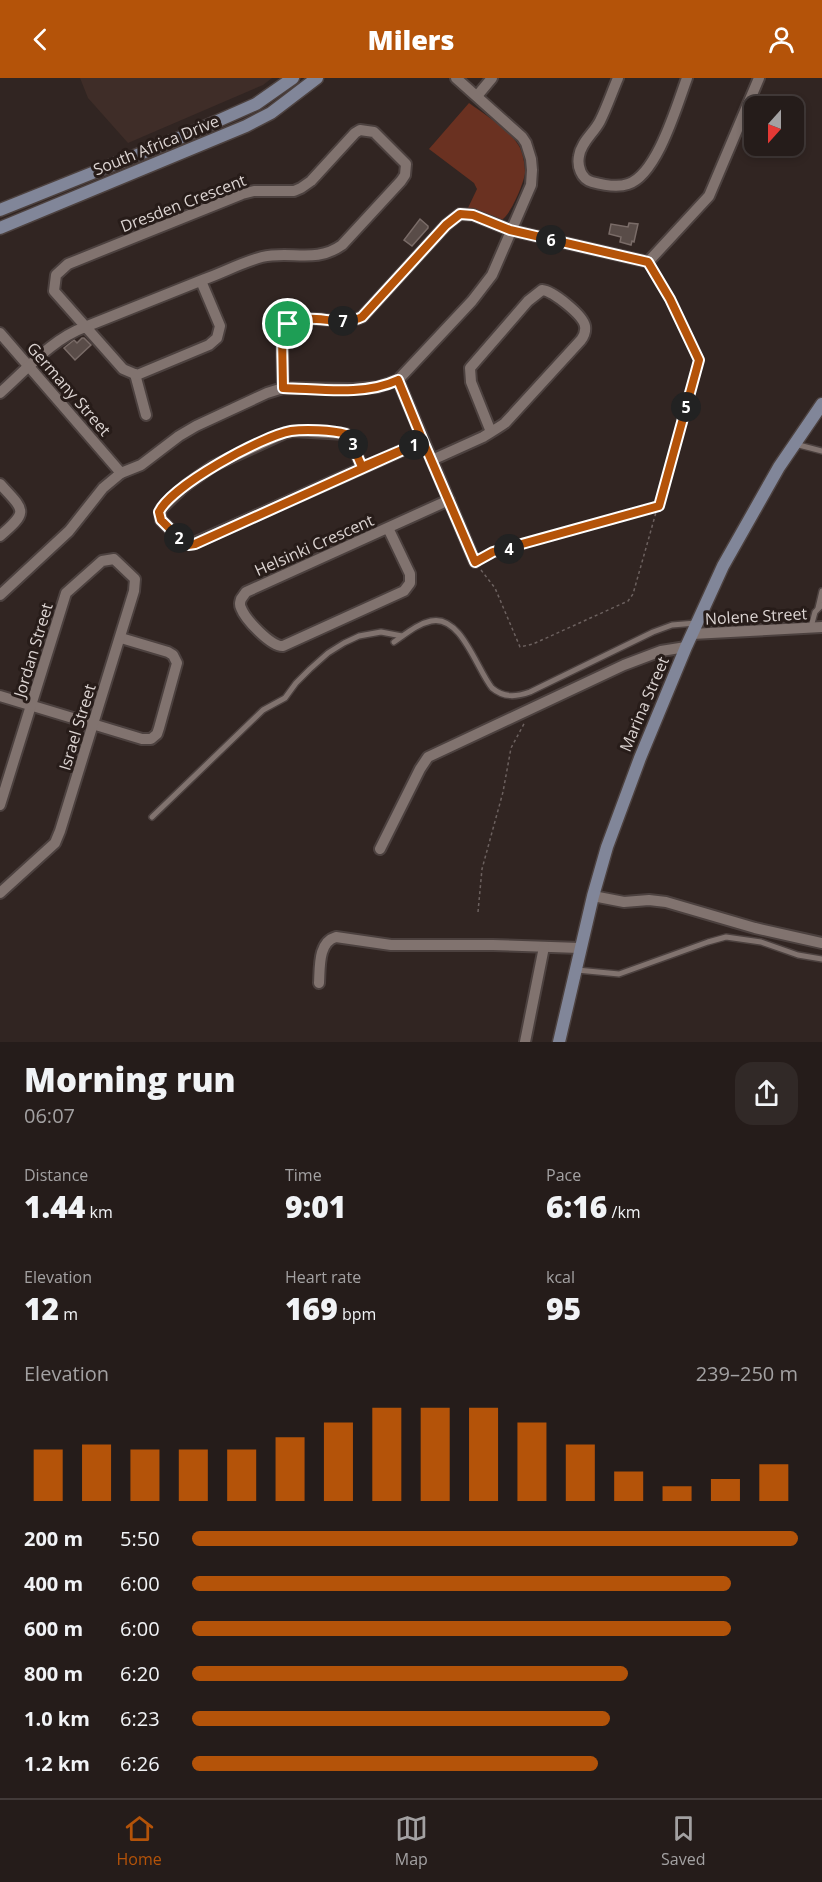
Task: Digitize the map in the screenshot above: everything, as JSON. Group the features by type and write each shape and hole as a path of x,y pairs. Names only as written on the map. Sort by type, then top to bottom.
{"main road":[{"name":"South Africa Drive","path":"0,210 177,139 256,104 293,78"},
{"name":"South Africa Drive","path":"0,228 246,126 271,113 317,78"},
{"name":"Marina Street","path":"559,1042 593,896 621,805 686,646 723,566 779,468 822,404"}],"street":[{"path":"0,595 69,531 119,469 141,465 196,426 267,393 283,388 378,387 398,380 465,309 492,274 531,184 532,170 528,149 522,137 456,78"},
{"path":"477,96 492,78"},
{"path":"618,78 599,123 581,149 578,164 587,180 619,186 636,180 656,157 687,78"},
{"path":"283,388 282,336 288,324 299,320 352,320 362,317 446,225 460,214 473,215 510,230 648,262 709,196 759,78"},
{"name":"Dresden Crescent","path":"0,393 63,338 85,327 263,257 314,256 330,253 342,245 400,181 405,175 406,164 374,132 360,130 311,181 301,188 294,191 254,191 242,194 64,266 56,275 54,291 85,327"},
{"path":"85,327 123,369 135,375 144,374 209,345 217,338 220,326 201,281"},
{"path":"432,460 491,432 506,423 584,335 585,325 582,319 553,293 542,290 528,301 470,368 471,382 491,432"},
{"name":"Germany Street","path":"0,333 119,469"},
{"path":"135,375 146,415"},
{"path":"398,380 475,562"},
{"path":"362,467 346,434 293,431 285,433 238,453 200,474 165,504 161,509 161,520 184,543 192,544 423,441"},
{"path":"0,484 16,501 20,512 18,520 0,536"},
{"name":"Helsinki Crescent","path":"388,528 410,574 410,583 404,591 283,646 269,642 241,610 241,598 246,592 449,500"},
{"name":"Israel Street","path":"0,892 57,840 121,638 135,581 120,563 112,559"},
{"name":"Jordan Street","path":"0,805 66,593 102,561 112,559"},
{"name":"Nolene Street","path":"692,634 817,628"},
{"path":"0,696 145,740 155,737 178,667 176,659 168,652 121,638"},
{"path":"380,849 428,757 624,665 661,651 686,646"},
{"path":"593,896 624,902 657,900 754,928 822,943"},
{"path":"319,983 324,946 329,939 336,937 391,945 580,948"},
{"path":"525,1042 543,947"}],"lane":[{"path":"795,444 822,451"},
{"path":"817,628 822,591"},
{"path":"394,642 419,625 432,621 448,623 457,630 492,688 500,694 514,696 530,692 653,632 672,625 697,622"},
{"path":"153,817 263,710 285,698 296,683 328,653 359,636 381,632 402,636"},
{"path":"575,969 619,974 726,937 761,942 798,955 822,959"}],"path":[{"path":"648,262 670,299 699,360 659,506 633,594 628,601 532,644 520,647 495,588 475,562 493,552 659,506"},
{"path":"478,912 482,869 511,748 532,708"}],"shaded area":[{"path":"80,78 272,78 263,85 128,143 88,98"},
{"path":"469,103 509,133 523,156 525,173 522,185 511,208 499,221 487,218 468,208 477,189 474,183 429,149"}],"building":[{"path":"420,219 428,228 412,246 404,240"},
{"path":"629,223 638,224 634,242 632,241 631,245 620,242 621,237 609,234 611,224 628,227"},
{"path":"82,338 91,345 75,360 64,348 74,340 77,343"}],"route":[{"path":"288,324 282,336 283,388 353,389 378,387 398,380 423,441 195,544 188,545 161,520 159,512 165,504 213,466 273,437 293,431 346,434 349,436 362,467 423,441 475,562 493,552 623,517 644,508 659,506 699,360 670,299 648,262 510,230 473,215 460,214 446,225 362,317 357,320 340,321 299,320 288,324"}]}
